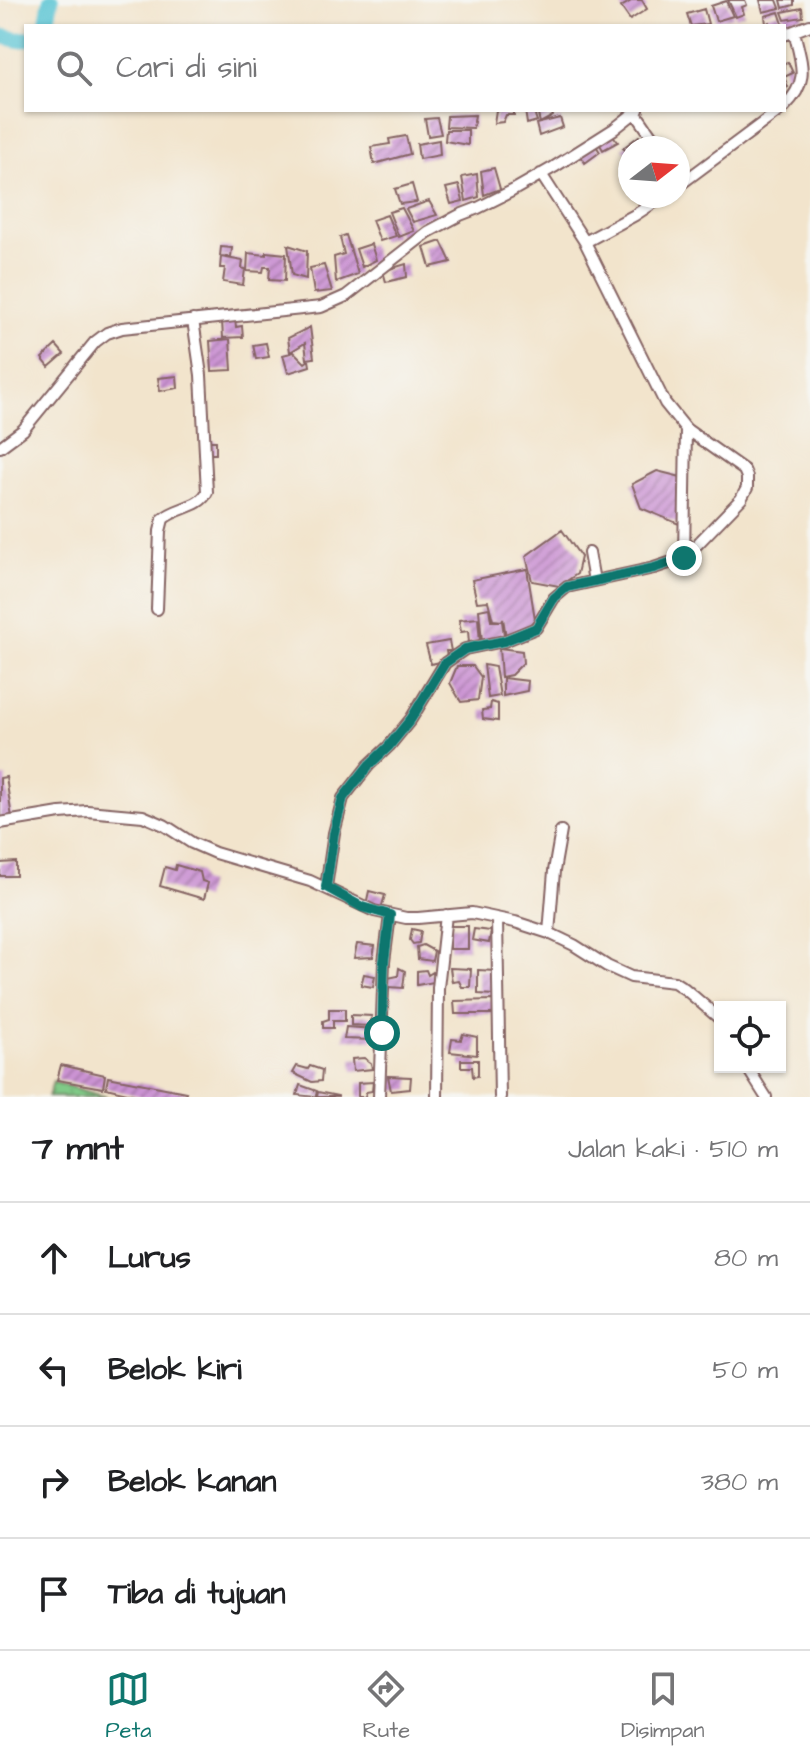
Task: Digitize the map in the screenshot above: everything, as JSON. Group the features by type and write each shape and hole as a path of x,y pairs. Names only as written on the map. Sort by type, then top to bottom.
{"street":[{"path":"786,105 800,91 804,79 789,33 810,25"},
{"path":"0,447 23,430 95,342 107,333 122,328 321,307 334,302 428,232 541,174 614,129 635,112"},
{"path":"637,112 652,136"},
{"path":"690,174 778,112"},
{"path":"326,887 343,798 411,719 445,663 465,649 504,641 536,628 554,598 567,587 654,568 684,558 741,499 747,488 744,470 686,429 665,403 585,242 541,174"},
{"path":"585,242 646,208"},
{"path":"157,609 163,519 205,498 207,492 201,375 193,320"},
{"path":"684,558 686,429"},
{"path":"589,553 594,581"},
{"path":"0,823 87,811 143,816 215,853 326,887 362,907 390,915 418,918 472,913 549,933 631,977 674,982 714,1014"},
{"path":"549,933 561,831"},
{"path":"379,1097 384,962 390,915"},
{"path":"437,1097 438,988 446,915"},
{"path":"497,919 500,1097"},
{"path":"751,1073 766,1097"}],"green space":[{"path":"53,1082 107,1097 48,1097"}],"building":[{"path":"633,0 642,0 647,9 630,20 621,7"},
{"path":"728,0 745,0 747,5 742,7 744,14 736,17"},
{"path":"760,0 777,0 780,8 763,12"},
{"path":"781,0 794,0 794,5 783,8"},
{"path":"726,1 733,16 716,21 711,6"},
{"path":"802,8 803,17 785,20 782,12"},
{"path":"704,9 708,24 690,24 687,14"},
{"path":"779,12 783,24 766,24 765,16"},
{"path":"786,62 788,62 793,73 786,76"},
{"path":"496,112 514,112 514,115 506,115 503,122 494,123"},
{"path":"525,112 534,112 537,121 527,124"},
{"path":"537,112 552,112 553,116 540,123"},
{"path":"475,115 473,128 446,127 447,116"},
{"path":"437,118 441,134 428,136 425,119"},
{"path":"560,118 563,127 539,136 536,124"},
{"path":"446,130 468,130 468,145 445,141"},
{"path":"612,134 618,142 603,150 598,141"},
{"path":"406,136 410,154 374,164 371,147 390,144 389,139"},
{"path":"439,140 440,155 419,159 417,144"},
{"path":"595,144 600,152 585,163 580,154"},
{"path":"494,168 500,189 484,195 481,171"},
{"path":"477,174 479,197 466,201 462,177"},
{"path":"412,184 417,202 400,204 395,189"},
{"path":"459,185 463,201 451,204 446,188"},
{"path":"429,201 437,215 413,222 406,209"},
{"path":"402,208 414,231 399,237 389,212"},
{"path":"387,215 396,236 380,241 372,220"},
{"path":"346,235 358,274 336,282 334,257 344,254 340,237"},
{"path":"441,241 451,262 430,267 424,247"},
{"path":"371,244 376,260 362,267 356,249"},
{"path":"288,245 307,251 306,279 292,275"},
{"path":"221,247 232,248 231,257 220,256"},
{"path":"266,252 286,254 285,281 269,280 270,267 264,267 263,272 247,271 248,253 266,255"},
{"path":"221,257 243,261 243,285 223,282 225,268 220,268"},
{"path":"406,264 407,277 386,282 383,271"},
{"path":"324,265 332,291 314,293 310,268"},
{"path":"235,320 236,327 242,326 243,337 223,338 222,321"},
{"path":"310,327 314,358 307,359 305,343 290,352 288,338"},
{"path":"230,339 232,370 212,371 210,341"},
{"path":"266,343 269,357 256,359 253,345"},
{"path":"56,345 64,354 49,367 42,358"},
{"path":"294,352 305,363 309,360 310,366 288,373 283,355"},
{"path":"177,376 178,388 160,391 158,378"},
{"path":"207,441 216,441 216,454 207,454"},
{"path":"657,471 681,477 679,524 641,508 632,484"},
{"path":"562,530 581,557 577,574 559,586 532,581 526,556"},
{"path":"527,569 535,619 527,628 506,637 503,618 502,621 493,620 488,601 477,602 472,580"},
{"path":"489,608 491,621 502,621 504,635 482,641 479,610"},
{"path":"478,618 480,642 469,643 468,631 461,632 459,620"},
{"path":"449,641 451,651 446,651 444,661 431,664 426,645"},
{"path":"499,648 522,651 523,663 511,675 501,677"},
{"path":"484,665 495,667 500,696 488,698"},
{"path":"457,666 473,666 481,677 478,700 461,702 450,683"},
{"path":"503,678 528,681 527,691 503,696"},
{"path":"491,702 498,704 498,721 483,719 482,710 490,709"},
{"path":"6,777 12,818 0,819 0,778"},
{"path":"16,862 16,876 0,876 0,863"},
{"path":"176,865 200,872 202,881 208,883 204,899 160,886 165,867 175,870"},
{"path":"369,891 385,895 381,909 366,905"},
{"path":"450,926 468,926 468,949 450,949"},
{"path":"412,929 421,931 419,943 413,944 410,940"},
{"path":"474,929 491,931 489,943 472,940"},
{"path":"357,944 375,946 373,957 354,958"},
{"path":"423,945 434,951 432,961 418,959 417,947"},
{"path":"399,968 405,971 403,988 389,987 388,978 398,976"},
{"path":"450,968 471,969 470,987 462,987 459,981 452,982"},
{"path":"426,970 428,975 433,972 434,982 417,985 417,971"},
{"path":"478,970 495,971 494,995 478,994"},
{"path":"364,974 375,976 373,987 361,985"},
{"path":"494,1000 494,1014 455,1014 454,1001"},
{"path":"329,1009 345,1009 345,1021 333,1021 333,1028 323,1028 323,1021 329,1019"},
{"path":"351,1015 372,1016 370,1026 351,1025"},
{"path":"346,1027 374,1029 372,1040 344,1039"},
{"path":"463,1034 477,1037 477,1055 450,1052 452,1039 461,1040"},
{"path":"364,1058 371,1063 372,1069 353,1071 352,1059"},
{"path":"461,1060 478,1060 478,1076 473,1077 472,1067 461,1067"},
{"path":"61,1065 105,1075 103,1088 57,1080"},
{"path":"297,1066 322,1070 321,1081 312,1082 293,1073"},
{"path":"388,1076 411,1077 410,1089 391,1091"},
{"path":"108,1077 186,1092 184,1097 144,1097 106,1088"},
{"path":"373,1082 372,1091 366,1092 365,1097 358,1097 358,1083"},
{"path":"300,1085 317,1091 315,1097 297,1095"},
{"path":"318,1092 338,1096 338,1097 317,1097"}],"waterway":[{"path":"46,24 51,0"},
{"path":"0,36 24,39"}],"route":[{"path":"382,1033 384,962 390,915 362,907 326,887 343,798 411,719 445,663 465,649 504,641 536,628 554,598 567,587 654,568 684,558"}]}
